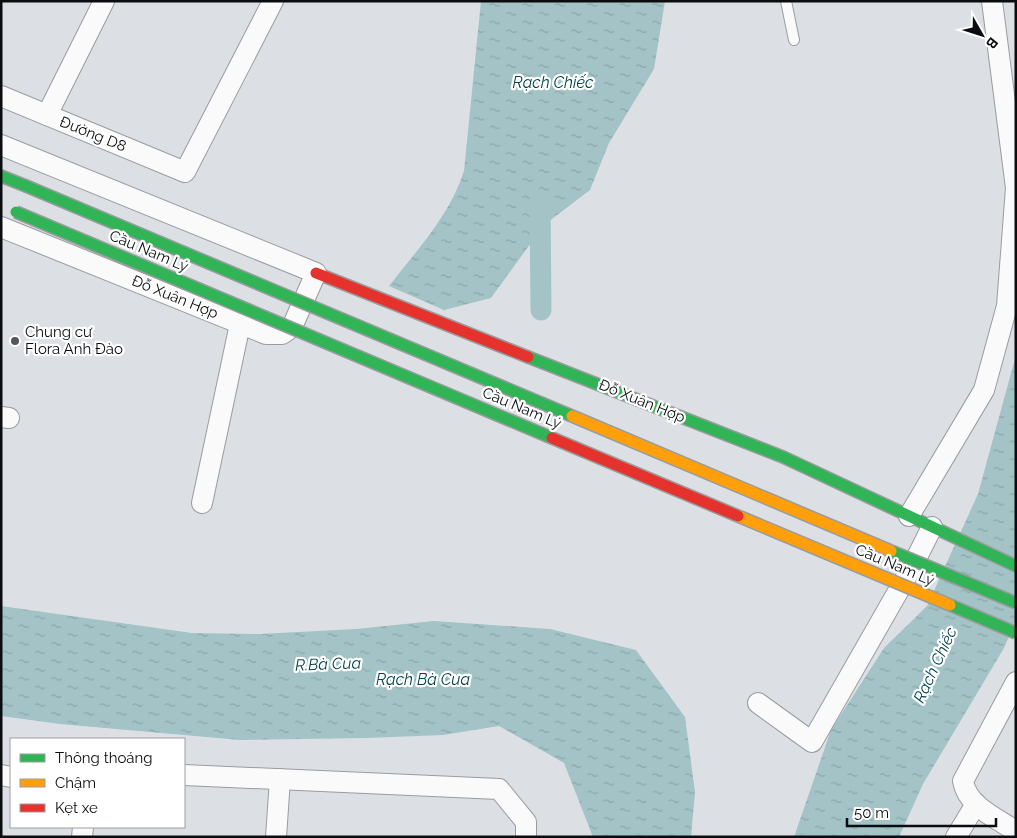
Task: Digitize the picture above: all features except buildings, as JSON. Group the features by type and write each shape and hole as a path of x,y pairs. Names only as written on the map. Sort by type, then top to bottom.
{"main road":[{"name":"Cầu Nam Lý","path":"1,176 1016,603"},
{"name":"Cầu Nam Lý","path":"12,210 1016,632"},
{"name":"Đỗ Xuân Hợp","path":"316,272 783,457 1016,566"}],"street":[{"path":"47,115 104,1"},
{"name":"Đường D8","path":"1,96 184,172 273,1"},
{"path":"909,516 984,390 1008,306 1016,188 992,1"},
{"name":"Đỗ Xuân Hợp","path":"1,144 316,272 292,327 282,334 266,334 1,227"},
{"path":"202,503 240,324"},
{"path":"758,704 812,742 912,567 932,527"},
{"path":"1016,682 963,781 965,791 976,804 1016,831"},
{"path":"185,775 500,789 526,822 526,837"},
{"path":"276,837 280,779"},
{"path":"956,837 976,804"}],"lane":[{"path":"786,1 794,40"}],"water":[{"name":"Rạch Chiếc","path":"481,1 665,1 654,69 609,143 590,190 544,225 491,298 444,310 389,286 442,217 464,171"},
{"name":"Rạch Chiếc","path":"1016,355 1016,620 1004,648 923,784 899,837 794,837 831,730 884,648 927,606 978,494"},
{"name":"Rạch Bà Cua","path":"1,606 192,633 260,634 356,629 434,621 550,629 636,650 685,717 695,792 691,837 593,837 564,763 499,726 443,735 240,740 60,724 1,716"}],"waterway":[{"path":"540,201 541,310"}],"traffic: fast":[{"path":"1,176 26,186"},
{"path":"26,186 572,416"},
{"path":"16,212 552,438"},
{"path":"528,357 783,457 1016,566"},
{"path":"891,551 1016,603"},
{"path":"950,605 1016,633"}],"traffic: jam":[{"path":"316,273 528,357"},
{"path":"552,438 738,516"}],"traffic: slow":[{"path":"572,416 891,551"},
{"path":"738,516 950,605"}],"place":[{"name":"Chung cư Flora Anh Đào","path":"15,341"}],"water label":[{"name":"R.Bà Cua","path":"328,664"}]}
